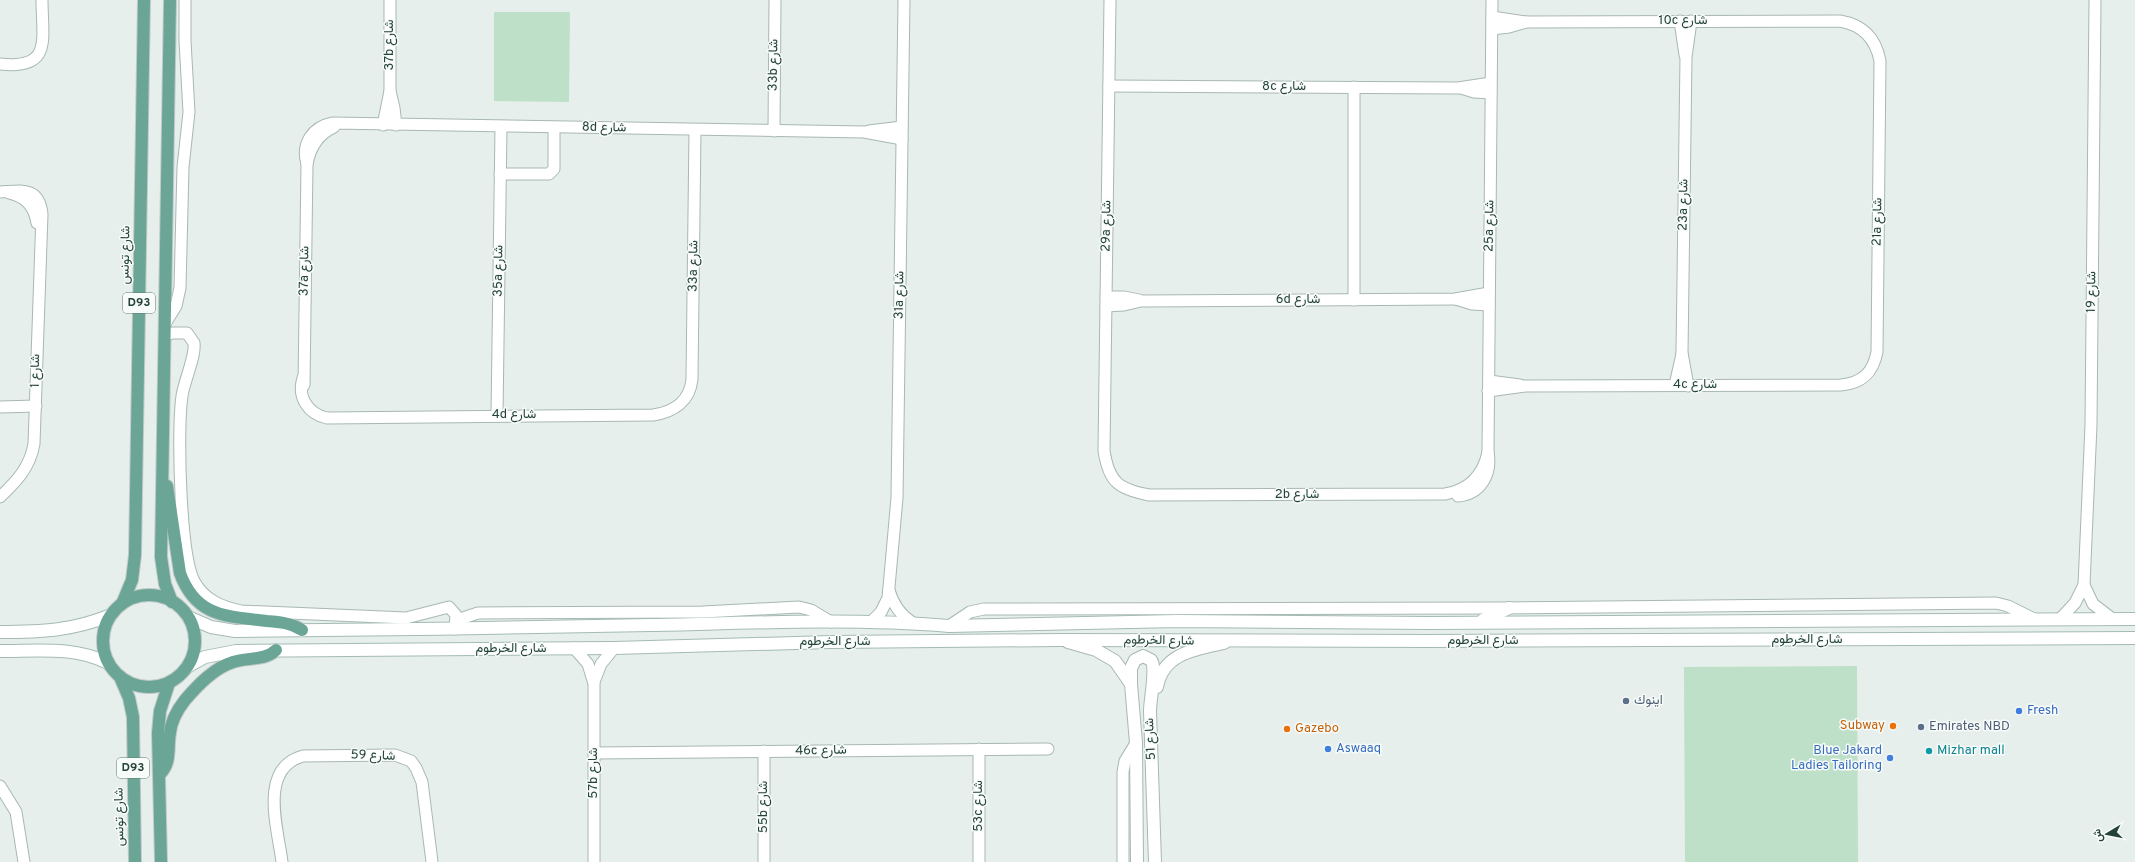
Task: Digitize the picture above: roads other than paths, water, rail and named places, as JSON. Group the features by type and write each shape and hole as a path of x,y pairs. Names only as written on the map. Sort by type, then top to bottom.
{"main road":[{"name":"شارع تونس","path":"122,604 132,580 135,555 144,0"},
{"name":"D93","path":"170,0 162,566 165,584 172,602"},
{"path":"163,471 171,504 180,573 191,594 199,603 220,615 285,623 302,630"},
{"path":"147,595 160,597 172,602 188,617 194,632 194,648 187,667 169,683 157,687 144,687 131,684 120,677 108,663 104,651 103,639 105,626 111,615 122,604 134,598 147,595"},
{"path":"1478,622 1509,608"},
{"path":"0,632 38,632 70,629 111,615"},
{"name":"شارع الخرطوم","path":"188,617 211,627 227,630 302,630 456,625 831,622 913,623 949,626 1178,621 1429,623 2034,619 2110,617 2135,619"},
{"path":"1428,641 1429,623"},
{"path":"909,642 911,634 917,630 976,633 1003,630 1020,625"},
{"name":"شارع الخرطوم","path":"187,667 205,657 226,652 276,650 614,648 704,644 1059,640 1231,642 2135,638"},
{"path":"1059,640 1089,648 1106,655 1115,661 1131,684"},
{"name":"شارع 51","path":"1150,711 1161,675 1172,660 1184,652 1231,642"},
{"path":"159,775 168,763 170,733 173,720 179,708 190,694 214,672 226,664 239,660 267,656 276,650"},
{"path":"0,651 68,651 88,655 108,663"},
{"name":"شارع 51","path":"1137,862 1136,744 1131,668 1134,660 1143,656 1151,660 1154,668 1150,689 1150,711 1155,862"},
{"name":"شارع تونس","path":"120,677 129,698 133,717 135,862"},
{"name":"D93","path":"161,862 159,722 162,701 169,683"}],"street":[{"path":"0,64 21,60 30,55 36,46 42,28 42,0"},
{"path":"166,322 176,306 180,288 183,167 189,112 185,41 185,0"},
{"name":"37b شارع","path":"383,125 390,91 390,0"},
{"name":"33b شارع","path":"774,131 775,0"},
{"name":"31a شارع","path":"871,622 885,605 889,590 897,498 904,0"},
{"name":"29a شارع","path":"1110,0 1104,451 1102,462 1103,474 1115,486"},
{"name":"25a شارع","path":"1472,488 1482,484 1487,474 1489,464 1492,0"},
{"name":"شارع 19","path":"2061,618 2075,603 2084,585 2091,425 2095,0"},
{"name":"10c شارع","path":"1492,16 1526,22 1858,20 1869,30"},
{"name":"23a شارع","path":"1676,386 1682,353 1686,57 1685,21"},
{"name":"10c شارع","path":"1492,29 1509,27 1526,22"},
{"name":"21a شارع","path":"1863,379 1871,369 1876,352 1880,61 1869,30"},
{"name":"8c شارع","path":"1109,86 1458,88 1474,92 1491,88"},
{"path":"1354,87 1354,300"},
{"name":"37b شارع","path":"390,91 396,125"},
{"name":"8d شارع","path":"315,136 344,124 864,132 902,127"},
{"name":"35a شارع","path":"497,416 501,127"},
{"path":"500,174 548,174 554,169 554,128"},
{"name":"33a شارع","path":"684,401 689,394 692,379 696,130"},
{"name":"8d شارع","path":"864,132 902,139"},
{"name":"37a شارع","path":"313,407 303,378 307,164 305,149 315,136"},
{"name":"شارع 1","path":"0,497 21,476 30,458 34,444 40,233 36,215 29,203 18,195 1,192"},
{"name":"6d شارع","path":"1106,301 1124,297 1141,301 1455,299 1489,292"},
{"name":"6d شارع","path":"1455,299 1472,304 1489,305"},
{"path":"165,335 178,332 187,334 194,342 181,400 181,483 188,564 194,582 202,593 213,602 227,608 241,611 406,618 449,608 460,608 478,613 703,612 799,607 811,610 831,622"},
{"name":"23a شارع","path":"1682,353 1688,386"},
{"name":"4c شارع","path":"1489,386 1507,382 1525,386 1841,385 1863,379"},
{"name":"4d شارع","path":"313,407 327,418 341,416 653,415 667,412 684,401"},
{"path":"0,407 36,406"},
{"name":"2b شارع","path":"1115,486 1121,495 1132,498 1149,495 1445,494 1460,496 1472,488"},
{"name":"شارع 19","path":"2084,585 2093,604 2110,617"},
{"name":"31a شارع","path":"889,590 897,609 913,623"},
{"path":"949,626 970,612 984,609 1509,608 1996,602 2008,606 2034,619"},
{"path":"449,608 454,612 456,625 478,613"},
{"name":"57b شارع","path":"574,648 588,664 594,684 594,862"},
{"name":"57b شارع","path":"594,684 601,664 614,648"},
{"path":"1123,862 1123,772 1125,761 1136,744"},
{"name":"53c شارع","path":"980,749 980,862"},
{"name":"46c شارع","path":"594,753 1048,749"},
{"name":"55b شارع","path":"764,751 764,862"},
{"name":"شارع 59","path":"282,862 274,795 276,781 283,770 294,759 309,756 395,755 410,761 416,768 422,782 432,862"},
{"path":"0,786 16,812 24,862"}],"place":[{"name":"اينوك","path":"1626,701"},
{"name":"Fresh","path":"2019,711"},
{"name":"Subway","path":"1893,726"},
{"name":"Emirates NBD","path":"1921,727"},
{"name":"Gazebo","path":"1287,729"},
{"name":"Aswaaq","path":"1328,749"},
{"name":"Mizhar mall","path":"1929,751"},
{"name":"Blue Jakard Ladies Tailoring","path":"1890,758"}]}
